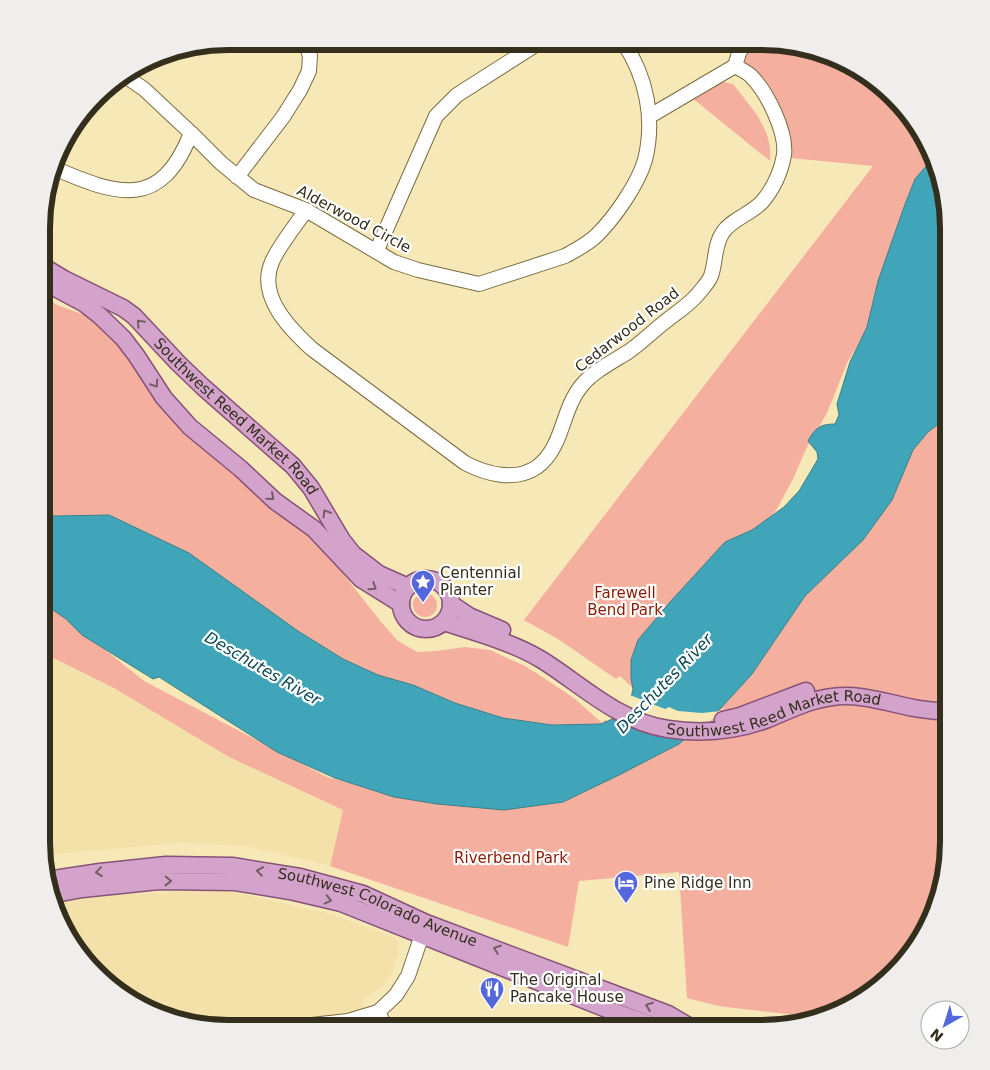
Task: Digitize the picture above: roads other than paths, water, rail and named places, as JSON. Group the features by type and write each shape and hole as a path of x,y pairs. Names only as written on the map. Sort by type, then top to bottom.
{"main road":[{"name":"Southwest Reed Market Road","path":"50,271 114,303 134,316 203,387 293,466 311,488 342,540 353,554 379,574 408,587 414,582 422,580 431,580 439,583 445,589 451,604 469,616 533,643 545,656 604,703 641,722 666,729 720,730 749,725 813,700 834,696 856,696 916,709 940,711"},
{"name":"Southwest Reed Market Road","path":"50,285 85,304 99,315 123,338 164,398 190,427 241,469 275,501 314,529 361,579 401,604"},
{"path":"408,587 401,598 402,613 406,620 420,629 429,629 444,622 448,616 451,604"},
{"name":"Southwest Reed Market Road","path":"444,622 545,656 625,704 668,719 720,720 740,716 812,689 836,686 874,688 913,699 940,701"},
{"name":"Southwest Colorado Avenue","path":"54,879 166,865 232,866 300,877 363,894 424,929 604,1008 638,1020"},
{"name":"Southwest Colorado Avenue","path":"58,894 82,889 159,881 235,882 290,891 341,903 424,929 668,1014 678,1020"}],"street":[{"path":"237,177 283,118 300,90 309,71 310,56 308,50"},
{"path":"377,250 436,116 457,94 527,50"},
{"name":"Alderwood Circle","path":"130,79 144,89 237,177 254,190 306,210 377,250 394,262 479,284 565,256 597,235 634,185 645,159 650,116 637,64 628,50"},
{"path":"650,116 735,66 741,50"},
{"name":"Cedarwood Road","path":"306,210 272,262 268,279 270,294 279,312 294,332 312,349 465,463 480,471 521,475 536,468 548,457 556,445 574,396 582,386 593,375 631,350 696,296 711,275 720,238 724,231 760,204 770,193 782,165 784,153 783,140 775,114 758,85 750,74 735,66"},
{"path":"59,170 120,190 136,191 150,187 166,177 177,164 192,133"},
{"path":"351,1020 378,1012 396,995 408,976 424,929"},
{"path":"378,1012 382,1020"}],"water":[{"name":"Deschutes River","path":"928,164 937,193 940,216 940,423 928,432 913,450 892,500 863,540 805,596 752,674 721,708 679,744 619,775 563,802 504,810 437,804 394,797 335,778 277,752 159,677 153,679 82,635 66,619 50,608 50,515 109,515 189,553 298,631 343,659 378,675 413,685 455,703 503,718 552,725 601,724 619,716 630,702 633,689 631,660 638,640 725,542 752,530 784,507 799,491 818,459 817,452 808,441 818,428 835,424 839,415 837,404 850,362 867,327 878,281 915,179"}],"place":[{"name":"Centennial Planter","path":"423,603"},
{"name":"Pine Ridge Inn","path":"626,904"},
{"name":"The Original Pancake House","path":"492,1010"}],"park label":[{"name":"Farewell Bend Park","path":"625,602"},
{"name":"Riverbend Park","path":"511,858"}]}
